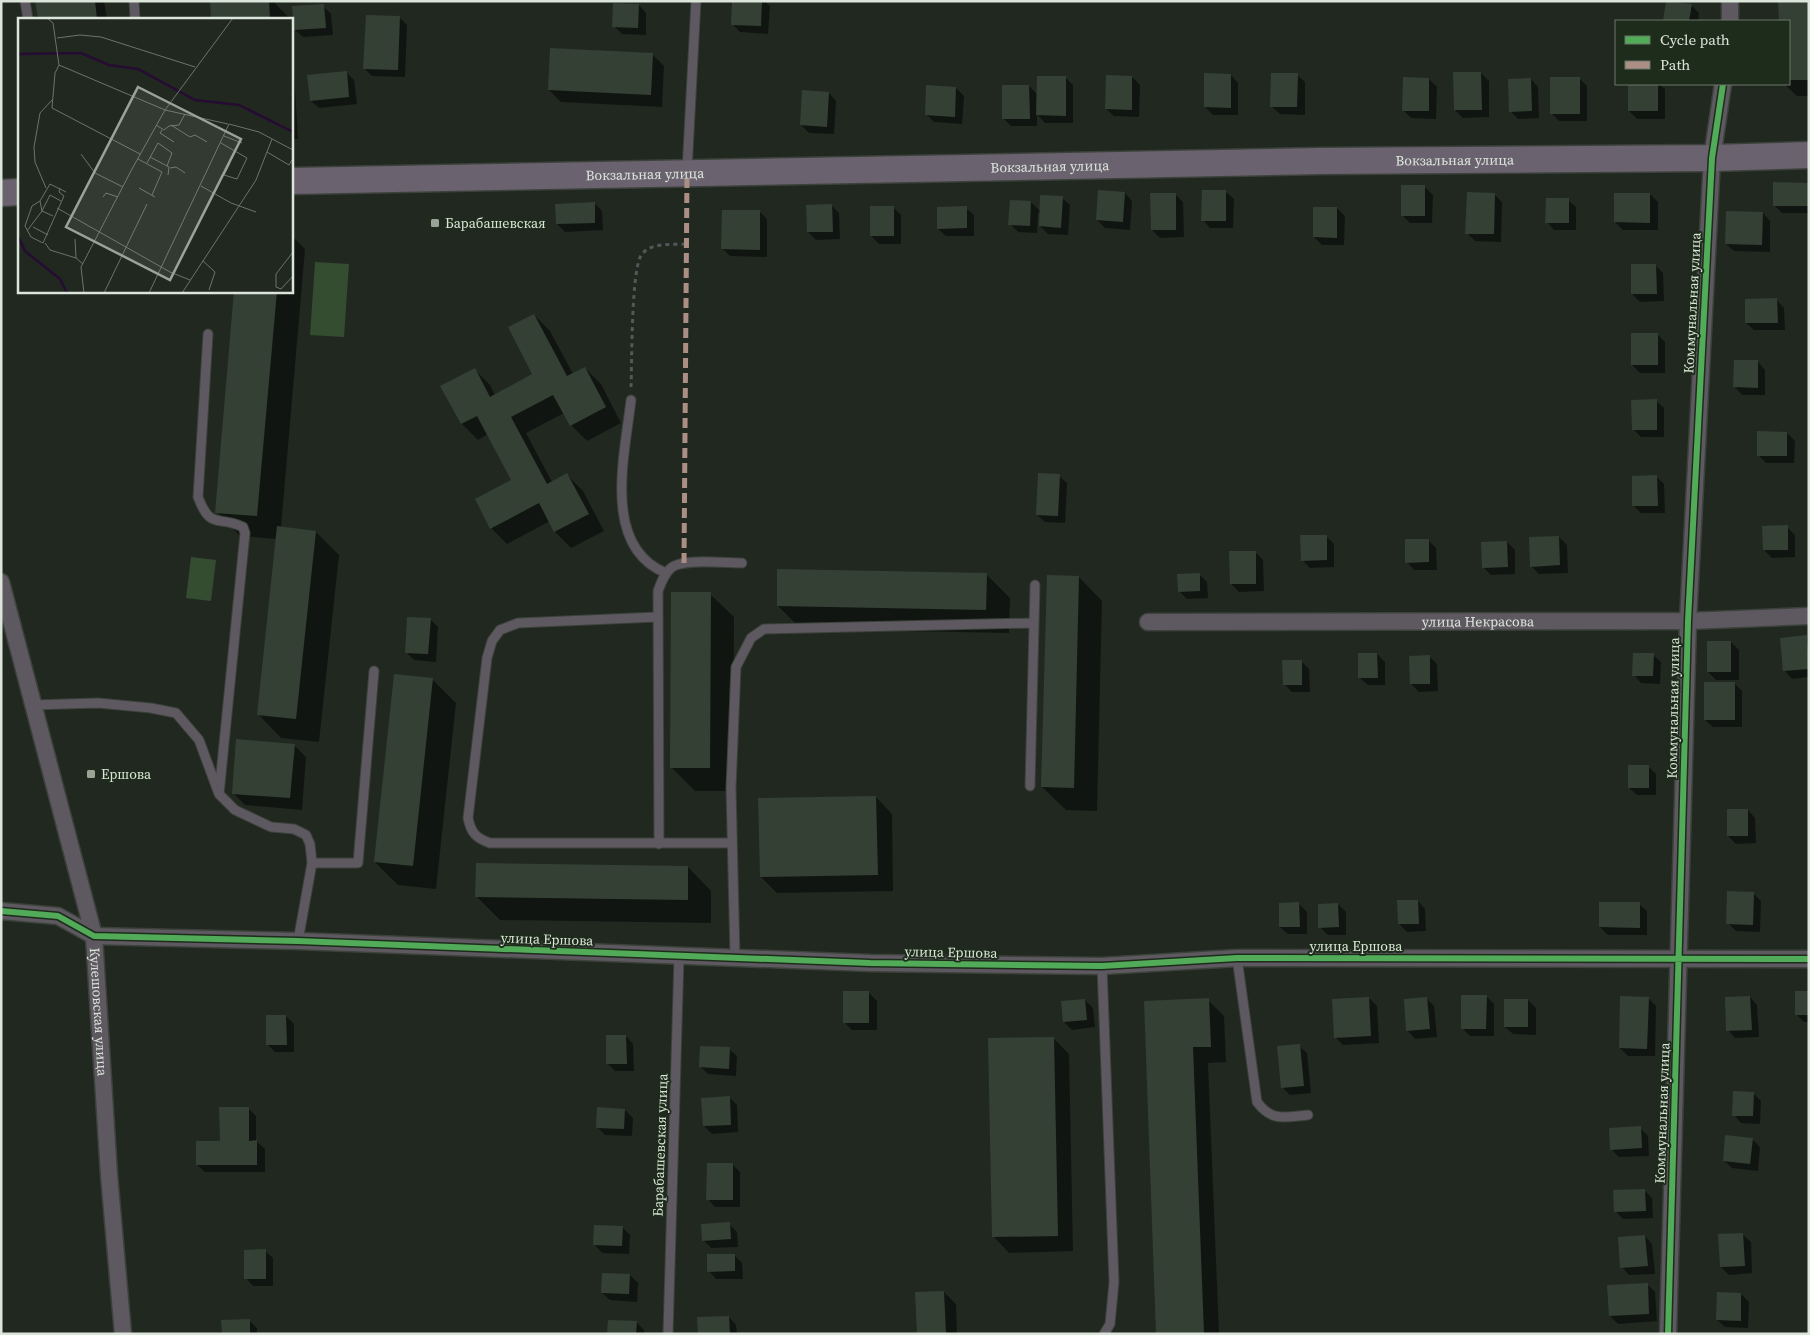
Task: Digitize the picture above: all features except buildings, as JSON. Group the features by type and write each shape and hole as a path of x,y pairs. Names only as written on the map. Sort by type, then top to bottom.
{"main road":[{"name":"Вокзальная улица","path":"292,181 1311,161 1712,158 1809,155"},
{"path":"1,193 18,192"}],"street":[{"path":"1730,1 1730,20"},
{"name":"Коммунальная улица","path":"1668,1334 1688,621 1712,158 1723,85"},
{"name":"Кулешовская улица","path":"1,582 94,936 109,1175 123,1334"},
{"name":"улица Некрасова","path":"1148,622 1688,621 1809,616"},
{"path":"1,911 58,916 94,936"},
{"name":"улица Ершова","path":"94,936 298,941 870,963 1102,966 1237,958 1809,959"}],"lane":[{"path":"25,1 28,18"},
{"path":"134,1 135,18"},
{"path":"687,172 696,1"},
{"path":"208,334 198,497 204,513 215,521 235,523 244,527 245,533 219,794"},
{"path":"631,400 622,486 625,523 630,542 639,555 654,568 666,573"},
{"path":"659,844 658,591 666,573 673,566 684,563 742,563"},
{"path":"1030,786 1035,585"},
{"path":"657,617 518,623 500,630 492,641 483,680 468,818 470,829 478,838 490,843 732,843"},
{"path":"735,957 731,788 736,667 751,638 764,629 1033,623"},
{"path":"312,863 358,863 374,671"},
{"path":"32,705 98,703 151,708 176,713 198,740 219,794 234,810 271,827 294,829 306,835 310,844 312,863 298,941"},
{"name":"Барабашевская улица","path":"668,1334 680,956"},
{"path":"1237,958 1257,1102 1266,1114 1280,1118 1308,1115"},
{"path":"1102,966 1114,1282 1110,1324 1104,1334"}],"path":[{"path":"631,400 635,273 641,254 652,246 686,244"}],"green space":[{"path":"315,262 349,264 344,337 310,335"},
{"path":"191,557 216,560 211,601 186,598"}],"marked path":[{"path":"684,563 687,172"}],"cycle path":[{"path":"1668,1334 1688,621 1712,158 1723,85"},
{"path":"1,911 58,916 94,936 298,941 870,963 1102,966 1237,958 1809,959"}],"place":[{"name":"Барабашевская","path":"435,223"},
{"name":"Ершова","path":"91,774"}]}
